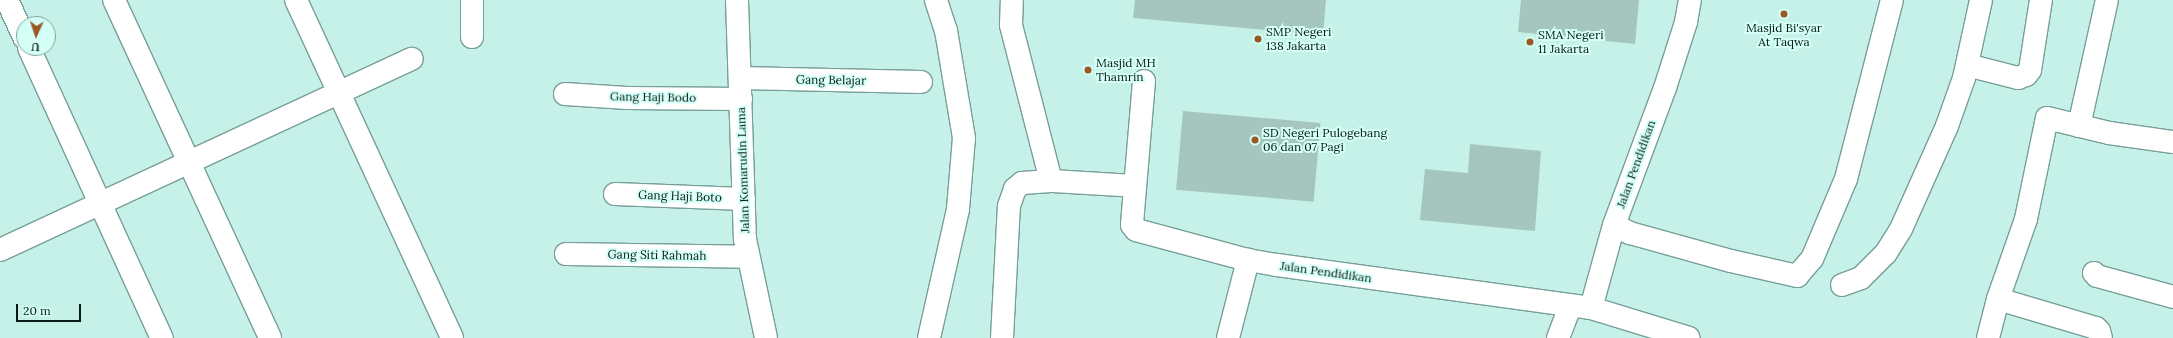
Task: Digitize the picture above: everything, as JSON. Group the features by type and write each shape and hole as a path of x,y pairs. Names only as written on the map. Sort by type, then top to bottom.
{"street":[{"path":"7,0 16,20"},
{"path":"114,0 270,338"},
{"path":"296,0 452,338"},
{"path":"472,0 472,37"},
{"name":"Jalan Komarudin Lama","path":"737,0 745,239 766,338"},
{"path":"929,338 958,209 964,138 946,31 936,0"},
{"path":"1012,0 1011,26 1051,181"},
{"name":"Jalan Pendidikan","path":"1558,338 1580,307 1614,226 1665,88 1686,22 1690,0"},
{"path":"1614,226 1630,233 1731,261 1797,276 1812,259 1846,179 1892,0"},
{"path":"1842,285 1861,278 1886,253 1901,229 1947,126 1967,65 1981,0"},
{"path":"1967,65 2018,78 2026,76 2030,70 2041,0"},
{"path":"2080,126 2107,0"},
{"path":"33,56 162,338"},
{"path":"0,250 412,59"},
{"name":"Jalan Pendidikan","path":"1144,81 1132,225 1136,230 1248,260 1328,273 1580,307"},
{"name":"Gang Belajar","path":"741,88 921,82"},
{"name":"Gang Haji Bodo","path":"565,94 627,98 741,88"},
{"path":"1988,338 1998,299 2026,219 2047,118 2109,133 2173,142"},
{"path":"1002,338 1009,206 1015,189 1022,183 1051,181 1135,186"},
{"name":"Gang Haji Boto","path":"615,194 744,199"},
{"name":"Gang Siti Rahmah","path":"566,254 748,257"},
{"path":"1228,338 1248,260"},
{"path":"2094,273 2097,276 2173,297"},
{"path":"1998,299 2096,328 2099,331 2101,338"},
{"path":"1580,307 1689,338"}],"shaded area":[{"path":"1135,0 1326,0 1323,35 1133,18"},
{"path":"1521,0 1639,0 1635,44 1518,32"},
{"path":"1183,111 1320,123 1314,202 1176,190"},
{"path":"1470,144 1541,151 1535,231 1420,220 1425,169 1468,173"}],"place":[{"name":"Masjid Bi'syar At Taqwa","path":"1784,14"},
{"name":"SMP Negeri 138 Jakarta","path":"1258,39"},
{"name":"SMA Negeri 11 Jakarta","path":"1530,42"},
{"name":"Masjid MH Thamrin","path":"1088,70"},
{"name":"SD Negeri Pulogebang 06 dan 07 Pagi","path":"1255,140"}]}
